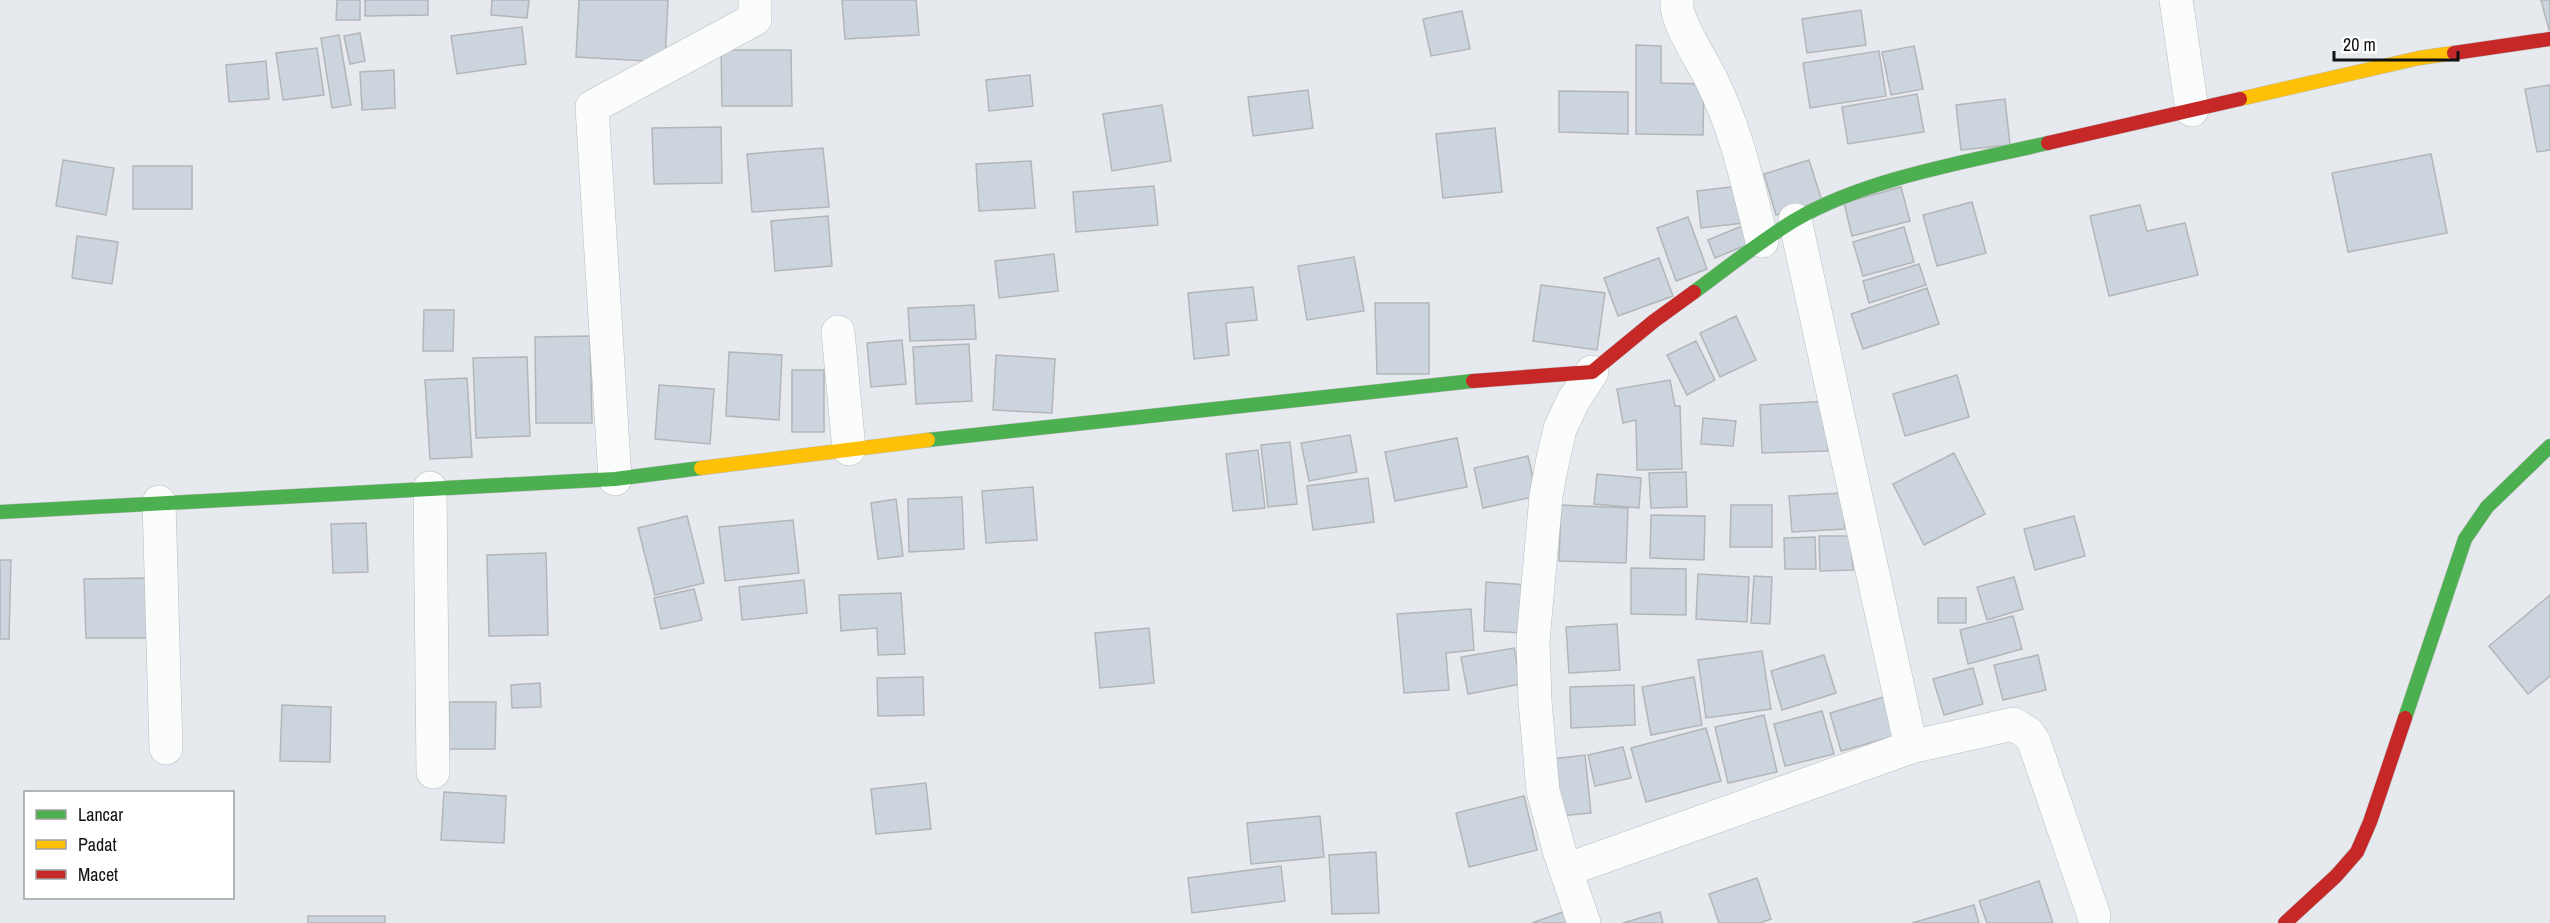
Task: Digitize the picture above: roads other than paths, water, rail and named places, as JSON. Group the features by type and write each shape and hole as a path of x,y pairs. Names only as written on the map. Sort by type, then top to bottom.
{"street":[{"path":"615,479 592,106 755,19 755,0"},
{"path":"1677,0 1676,7 1681,21 1719,95 1732,127 1762,241"},
{"path":"2176,0 2192,110"},
{"path":"1584,923 1566,870 1544,791 1535,701 1533,641 1545,507 1552,464 1560,429 1573,401 1592,372 1654,321 1762,241 1795,220 1845,197 1922,172 2419,58 2550,39"},
{"path":"1795,220 1911,747"},
{"path":"838,332 849,449"},
{"path":"0,512 615,479 849,449 1463,382 1592,372"},
{"path":"2285,923 2336,876 2357,852 2465,539 2487,507 2550,446"},
{"path":"430,488 433,772"},
{"path":"159,502 166,748"},
{"path":"1566,870 1911,747 2013,724 2028,733 2034,742 2094,916"}]}
